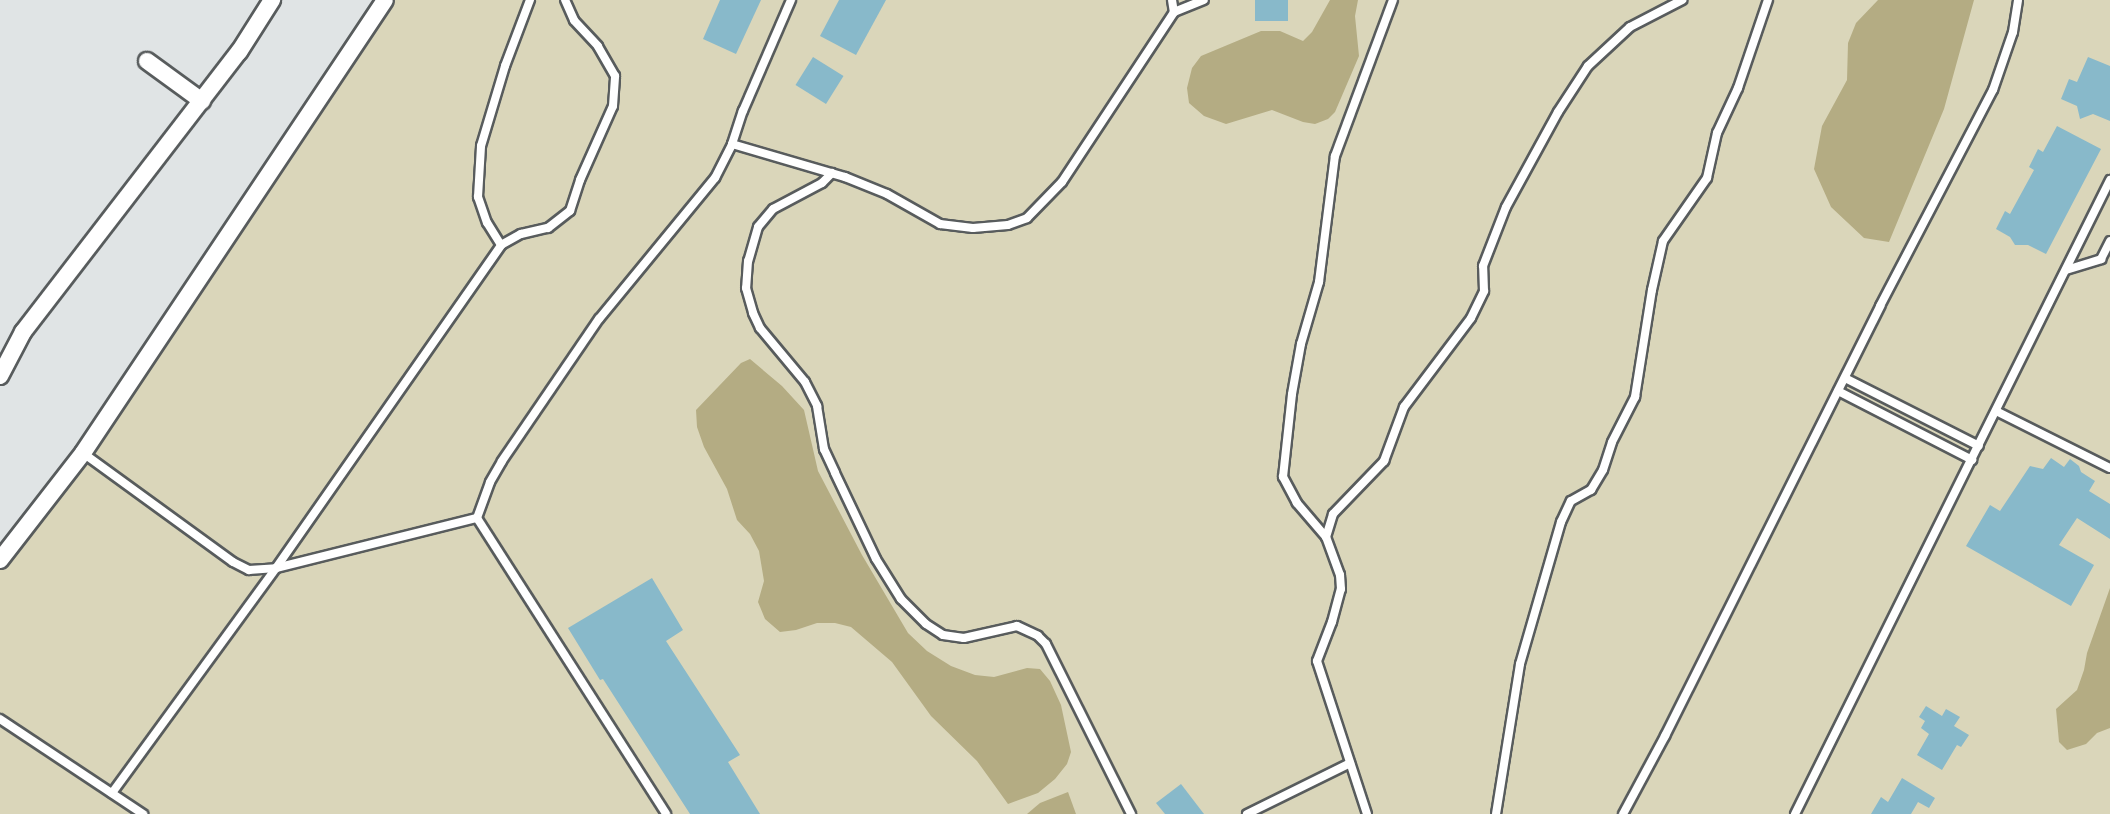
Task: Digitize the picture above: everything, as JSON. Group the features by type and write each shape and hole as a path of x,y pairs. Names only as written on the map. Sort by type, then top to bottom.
{"street":[{"path":"0,376 23,332 239,52 272,0"},
{"path":"0,560 83,453 385,0"},
{"path":"147,61 202,101"}],"lane":[{"path":"501,245 487,224 478,198 481,146 505,66 530,0"},
{"path":"112,793 276,568 501,245 521,234 548,228 570,211 580,180 613,106 615,76 598,46 574,20 566,0"},
{"path":"477,518 490,482 502,461 599,319 715,178 732,144 743,111 791,0"},
{"path":"1172,0 1174,12"},
{"path":"732,144 832,173 887,194 940,224 993,228 1027,219 1062,182 1174,12 1204,0"},
{"path":"1366,814 1317,660 1332,622 1341,589 1340,575 1326,537 1297,503 1283,477 1292,394 1301,344 1319,282 1335,156 1393,0"},
{"path":"1326,537 1333,514 1384,461 1404,407 1471,318 1484,291 1483,266 1506,207 1564,102 1588,66 1630,27 1682,0"},
{"path":"1496,814 1520,664 1561,522 1571,501 1591,490 1603,471 1612,442 1635,397 1652,290 1663,241 1707,178 1717,134 1738,88 1768,0"},
{"path":"1623,814 1671,725 1838,391 1993,90 2013,32 2018,0"},
{"path":"832,173 822,183 773,209 758,227 748,261 746,288 753,314 760,327 805,382 817,406 824,448 835,473 876,559 901,599 926,624 943,635 964,638 1017,626 1038,636 1046,644 1131,814"},
{"path":"1795,814 2110,180"},
{"path":"2066,270 2101,260 2110,241"},
{"path":"1845,378 1979,446"},
{"path":"1838,391 1972,460"},
{"path":"1996,411 2110,468"},
{"path":"83,453 233,562 249,570 276,568 477,518"},
{"path":"477,518 666,814"},
{"path":"0,719 142,814"},
{"path":"1247,814 1350,763"}],"shaded area":[{"path":"391,0 2110,0 2110,814 0,814 0,569 84,461"},
{"path":"1330,0 1358,0 1355,16 1359,56 1335,112 1328,119 1315,124 1303,122 1272,110 1226,124 1204,116 1189,103 1187,88 1192,68 1201,56 1261,31 1280,31 1303,41 1312,32"},
{"path":"1878,0 1974,0 1944,109 1889,242 1864,238 1831,207 1814,169 1822,126 1847,80 1848,43 1856,23"},
{"path":"750,359 782,386 804,410 818,471 862,555 908,633 927,651 951,666 975,675 994,677 1027,668 1040,669 1050,681 1061,705 1071,752 1067,764 1055,779 1038,793 1008,804 977,761 931,716 892,662 851,627 835,623 817,623 796,630 780,632 765,619 758,602 764,581 759,551 750,534 737,520 727,489 704,447 697,427 696,410 741,363"},
{"path":"2110,588 2110,728 2097,733 2086,744 2067,750 2059,742 2056,709 2077,690 2087,653"},
{"path":"1068,792 1076,814 1027,814 1040,803"}],"building":[{"path":"720,0 761,0 736,54 703,39"},
{"path":"839,0 886,0 856,55 820,36"},
{"path":"1255,0 1288,0 1288,21 1255,21"},
{"path":"813,57 844,76 826,104 796,85"},
{"path":"2088,57 2110,66 2110,121 2093,114 2080,119 2077,106 2061,99 2069,79 2077,82"},
{"path":"2057,126 2101,149 2046,254 2028,245 2015,245 2010,237 1996,229 2005,211 2010,214 2034,170 2029,167 2038,149 2043,152"},
{"path":"2051,458 2064,467 2070,459 2079,466 2081,472 2095,481 2089,491 2110,504 2110,539 2077,518 2059,545 2094,565 2071,606 1966,546 1990,505 2000,511 2030,466 2043,469"},
{"path":"652,578 683,630 666,641 740,755 728,762 760,814 690,814 568,628"},
{"path":"1926,706 1942,716 1946,709 1960,717 1954,726 1969,735 1961,747 1957,745 1942,770 1917,755 1929,734 1921,728 1925,721 1919,717"},
{"path":"1902,778 1935,798 1929,808 1918,802 1911,814 1871,814 1881,797 1888,802"},
{"path":"1181,784 1204,814 1165,814 1156,803"}]}
